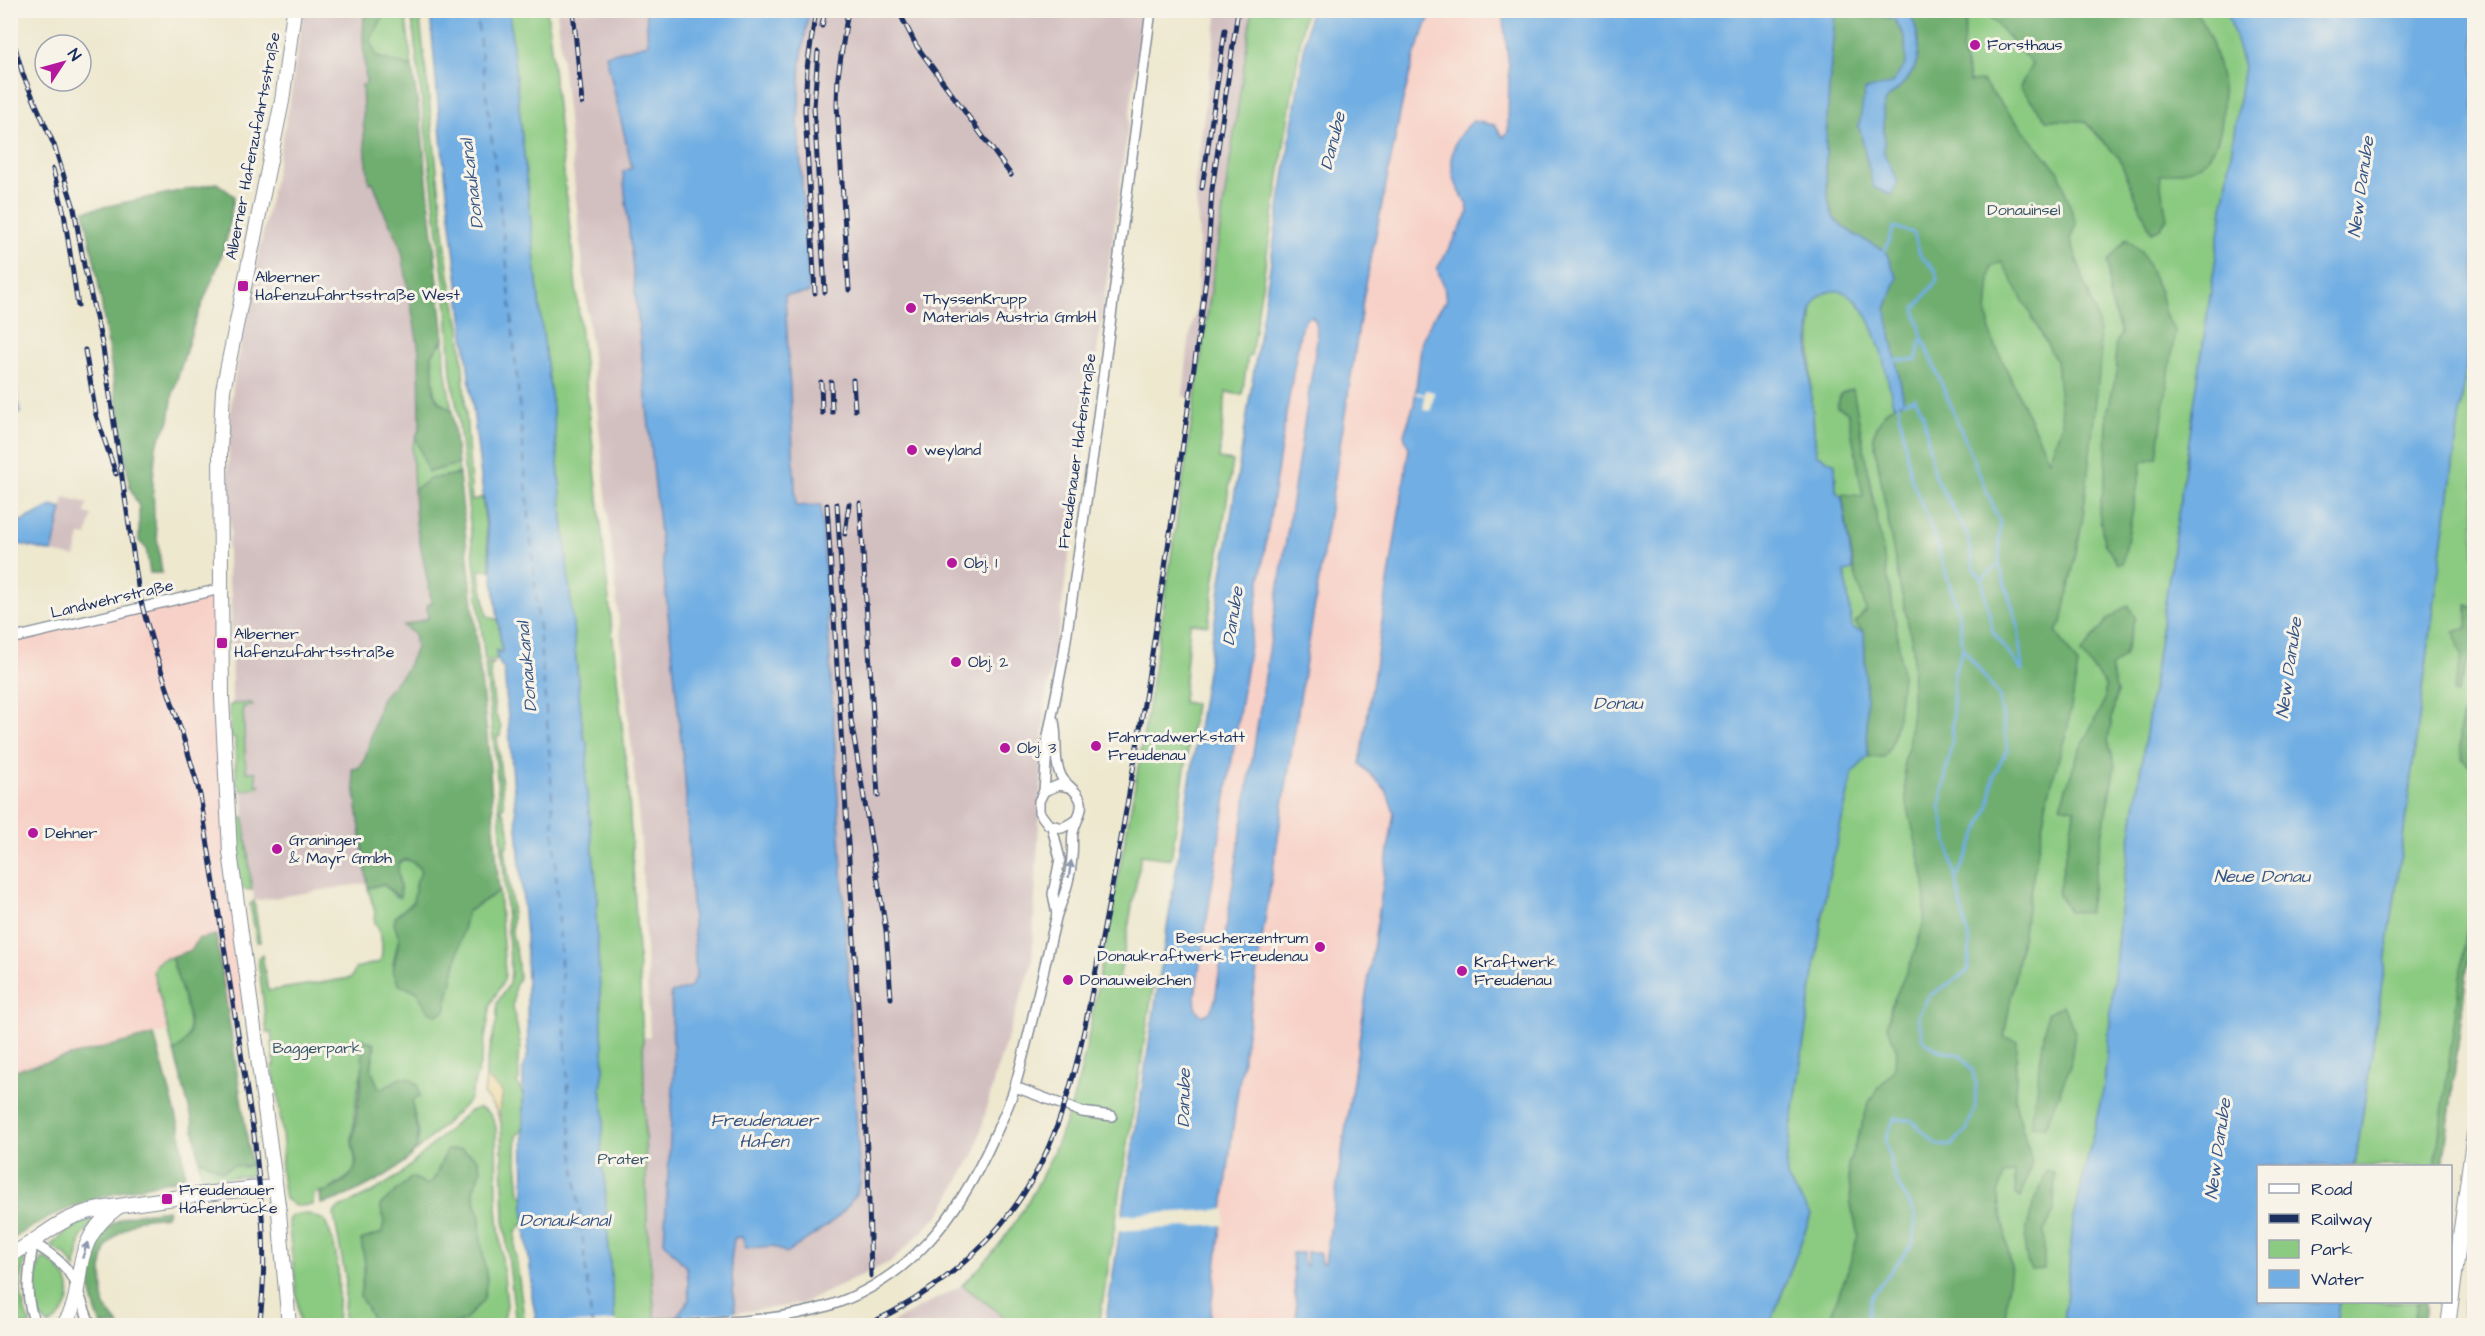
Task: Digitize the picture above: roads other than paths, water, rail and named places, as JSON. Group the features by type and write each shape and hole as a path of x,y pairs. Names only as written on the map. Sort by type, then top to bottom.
{"street":[{"name":"Alberner Hafenzufahrtsstraße","path":"289,1326 279,1212 230,852 224,752 219,450 223,390 282,101 294,10"},
{"name":"Freudenauer Hafenstraße","path":"1057,914 1053,894 1060,859 1052,826 1042,819 1039,812 1039,801 1044,791 1046,758 1094,447 1150,10"},
{"name":"Landwehrstraße","path":"10,639 220,590"},
{"name":"Freudenauer Hafenstraße","path":"675,1326 764,1319 802,1313 844,1300 878,1284 929,1243 952,1215 987,1154 1015,1087 1057,914 1066,893 1075,821 1081,809 1081,801 1060,776 1056,757 1057,734 1053,717"},
{"path":"1044,791 1059,785 1069,787"},
{"path":"1052,826 1062,828 1075,821"},
{"path":"1015,1087 1082,1112 1112,1116"},
{"path":"2452,1298 2475,1134"},
{"path":"10,1255 33,1243 50,1228 76,1215 118,1206 275,1186"},
{"path":"62,1326 71,1312 85,1248 92,1232 103,1218 118,1206"},
{"path":"33,1243 55,1256 66,1266 78,1287 91,1326"},
{"path":"33,1243 27,1298 36,1326"},
{"path":"2448,1326 2451,1303"}],"water":[{"name":"Donaukanal","path":"430,11 509,11 541,320 553,410 583,735 588,745 586,784 598,901 596,914 604,1070 601,1087 604,1116 600,1163 605,1177 615,1325 537,1325 532,1297 524,1222 523,1067 528,1054 526,937 504,669 498,660 496,650 502,653 442,148"},
{"name":"Freudenauer Hafen","path":"646,11 809,11 801,60 798,120 809,293 785,295 796,506 821,505 860,1183 855,1195 840,1215 787,1253 772,1246 746,1248 742,1237 734,1238 731,1262 736,1325 676,1317 689,1300 687,1268 664,1242 674,1072 671,993 690,988 696,977 685,779 623,172 632,168 606,55 648,44"},
{"name":"Danube","path":"1310,11 1432,11 1415,54 1402,104 1364,294 1236,1103 1209,1325 1105,1326","holes":["1312,316 1316,322 1317,340 1215,1000 1210,1012 1202,1016 1196,1009 1195,995 1286,415 1301,327 1306,318"]},
{"name":"Donau","path":"1502,11 1835,11 1826,150 1829,202 1837,222 1885,250 1897,278 1886,309 1904,402 1893,404 1876,336 1858,303 1846,294 1832,291 1817,299 1811,316 1809,354 1816,454 1835,464 1836,491 1842,498 1853,570 1845,572 1852,628 1864,632 1868,757 1853,772 1827,885 1786,1163 1787,1178 1811,1215 1770,1325 1289,1326 1297,1320 1292,1253 1303,1253 1304,1265 1307,1266 1307,1252 1319,1252 1321,1263 1325,1263 1394,812 1386,790 1360,764 1409,448 1404,435 1414,404 1422,340 1433,318 1446,301 1444,286 1437,269 1468,214 1466,202 1453,175 1453,149 1460,134 1473,121 1495,125 1503,137 1508,132 1509,66"},
{"path":"1879,11 1908,11 1915,25 1918,42 1915,67 1905,82 1884,102 1884,153 1898,182 1891,195 1873,187 1859,126 1865,90 1891,84 1906,64 1905,37 1894,19 1880,15"},
{"name":"Neue Donau","path":"2227,11 2474,11 2474,308 2398,875 2355,1165 2257,1165 2257,1303 2339,1303 2336,1325 2064,1325 2073,1223 2104,1086 2121,903 2244,66"},
{"path":"10,355 20,413 11,414 10,414"},
{"path":"52,506 62,509 52,552 11,542 11,526"}],"waterway":[{"path":"1885,250 1894,227 1914,233 1920,255 1936,271 1937,280 1915,309 1922,337 2000,523 1999,564 2018,625 2022,670 1993,632 1982,579 1974,569 1967,533 1934,475 1923,413 1915,398 1904,402"},
{"path":"1896,360 1916,360 1922,338"},
{"path":"1898,403 1911,478 1933,532 1959,614 1963,648 1999,696 2008,748 1994,775 1989,806 1958,876"},
{"path":"1982,579 1999,564"},
{"path":"1865,1326 1871,1297 1913,1243 1916,1216 1895,1179 1885,1140 1894,1119 1911,1120 1937,1145 1951,1146 1966,1131 1975,1108 1976,1084 1972,1070 1960,1055 1936,1049 1923,1040 1918,1016 1929,996 1967,972 1970,946 1940,806 1952,742 1954,674 1963,648"}],"railway":[{"path":"573,10 582,103"},
{"path":"815,293 805,110 807,68 816,10"},
{"path":"822,26 825,10"},
{"path":"848,10 838,76 837,105 849,290"},
{"path":"898,10 916,45 1011,175"},
{"path":"864,1326 891,1313 941,1281 986,1241 1005,1219 1023,1195 1038,1169 1052,1139 1073,1078 1088,1014 1120,844 1157,619 1201,319 1207,270 1212,190 1238,10"},
{"path":"10,29 23,75 54,145 74,208 103,348 139,593 200,795 257,1158 264,1254 259,1326"},
{"path":"1202,188 1225,30"},
{"path":"818,52 814,107 825,292"},
{"path":"53,169 64,213 78,306"},
{"path":"85,350 96,415 116,474"},
{"path":"853,380 855,410"},
{"path":"821,382 822,413"},
{"path":"831,382 832,412"},
{"path":"860,503 878,796"},
{"path":"837,504 851,720 886,930 891,998"},
{"path":"845,534 849,504"},
{"path":"827,505 868,1166 871,1276"}],"place":[{"name":"Forsthaus","path":"1975,45"},
{"name":"Alberner Hafenzufahrtsstraße West","path":"243,286"},
{"name":"ThyssenKrupp Materials Austria GmbH","path":"911,308"},
{"name":"weyland","path":"912,450"},
{"name":"Obj. 1","path":"952,563"},
{"name":"Alberner Hafenzufahrtsstraße","path":"222,643"},
{"name":"Obj. 2","path":"956,662"},
{"name":"Fahrradwerkstatt Freudenau","path":"1096,746"},
{"name":"Obj. 3","path":"1005,748"},
{"name":"Dehner","path":"33,833"},
{"name":"Graninger & Mayr Gmbh","path":"277,849"},
{"name":"Besucherzentrum Donaukraftwerk Freudenau","path":"1320,947"},
{"name":"Kraftwerk Freudenau","path":"1462,971"},
{"name":"Donauweibchen","path":"1068,980"},
{"name":"Freudenauer Hafenbrücke","path":"167,1199"}],"water label":[{"name":"New Danube","path":"2361,187"},
{"name":"New Danube","path":"2289,668"},
{"name":"New Danube","path":"2218,1149"}],"park label":[{"name":"Donauinsel","path":"2024,210"},
{"name":"Baggerpark","path":"317,1048"},
{"name":"Prater","path":"623,1159"}]}
